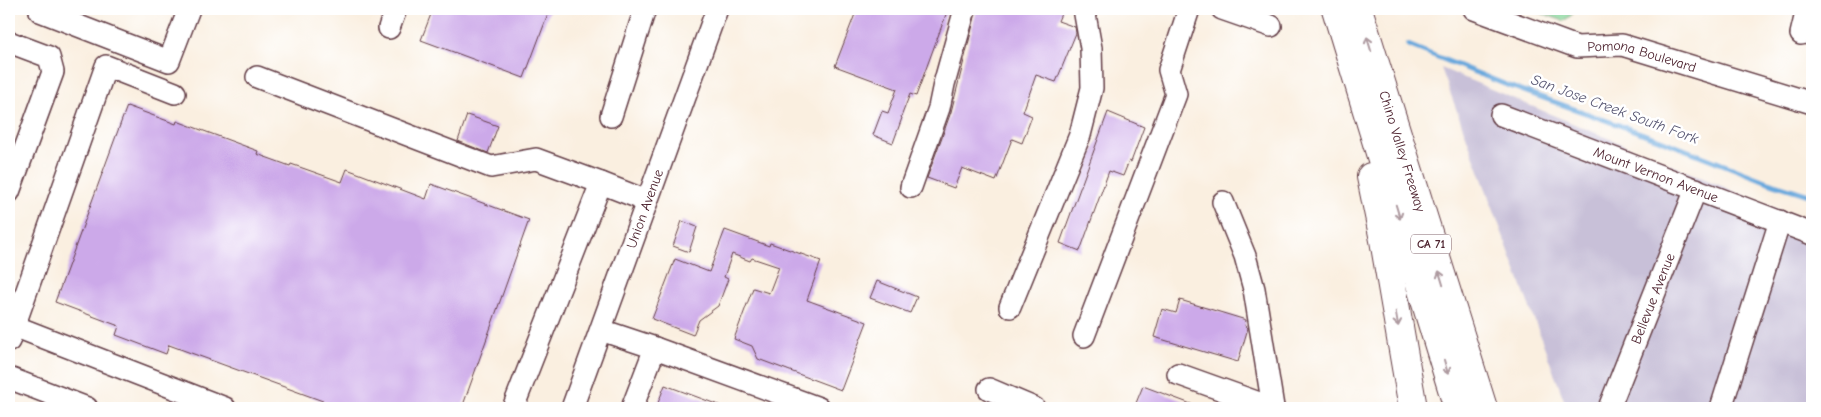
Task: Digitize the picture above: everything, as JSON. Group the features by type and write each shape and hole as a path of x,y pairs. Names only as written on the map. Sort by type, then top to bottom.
{"highway":[{"name":"Chino Valley Freeway","path":"1336,9 1354,69 1371,89 1452,312 1483,408"},
{"name":"Chino Valley Freeway","path":"1358,9 1371,89 1458,408"},
{"path":"1371,89 1367,158 1384,240 1413,408"},
{"path":"1452,312 1494,408"}],"street":[{"path":"41,9 40,11 169,61 188,9"},
{"path":"611,116 645,9"},
{"name":"Union Avenue","path":"572,408 717,9"},
{"path":"911,187 939,108 965,9"},
{"path":"1010,306 1080,135 1092,88 1091,48 1084,9"},
{"path":"1084,336 1176,94 1169,70 1189,9"},
{"path":"1222,9 1271,26"},
{"name":"Pomona Boulevard","path":"1474,9 1577,47 1622,45 1812,102"},
{"path":"1801,34 1807,9"},
{"path":"9,42 49,57 53,72 11,180"},
{"path":"175,93 106,66 11,334 225,408"},
{"path":"256,77 492,167 536,159 647,201"},
{"name":"Mount Vernon Avenue","path":"1501,115 1812,234"},
{"path":"513,408 601,183"},
{"name":"Bellevue Avenue","path":"1609,408 1696,189"},
{"path":"1178,374 1273,408 1254,289 1245,256 1222,202"},
{"path":"1721,408 1780,222"},
{"path":"601,330 654,348 793,404 819,408"},
{"path":"632,408 654,348"},
{"path":"9,378 87,408"},
{"path":"989,389 1034,408"}],"shaded area":[{"path":"1441,68 1812,224 1812,408 1567,408"}],"green space":[{"path":"1528,9 1579,9 1564,21"}],"building":[{"path":"433,9 550,9 524,78 421,40"},
{"path":"857,9 948,9 916,96 910,94 893,143 873,135 882,111 888,113 897,89 835,66"},
{"path":"977,9 1063,9 1058,21 1075,27 1076,33 1056,82 1036,75 1023,112 1032,116 1022,143 1012,139 996,181 962,168 954,188 927,178 951,112"},
{"path":"127,106 176,124 177,121 258,151 257,154 342,182 347,169 426,199 431,184 529,220 462,408 330,408 331,404 169,345 166,354 116,335 119,326 55,302"},
{"path":"1108,112 1144,127 1131,162 1129,161 1123,176 1109,171 1080,251 1060,243"},
{"path":"467,115 498,126 488,153 458,141"},
{"path":"682,221 697,227 689,252 673,246"},
{"path":"725,230 769,246 770,243 821,261 807,300 867,322 841,390 758,359 752,346 734,339 753,288 769,293 779,267 752,258 750,261 732,254 724,277 728,279 718,306 699,320 693,335 652,319 675,259 709,272"},
{"path":"877,281 917,297 910,313 870,298"},
{"path":"1180,300 1246,320 1245,326 1248,328 1238,362 1154,337 1162,309 1176,313"},
{"path":"665,385 724,407 724,408 656,408"},
{"path":"1143,386 1199,407 1134,408"}],"waterway":[{"name":"San Jose Creek South Fork","path":"1408,45 1504,84 1658,139 1768,182 1812,196"}]}
